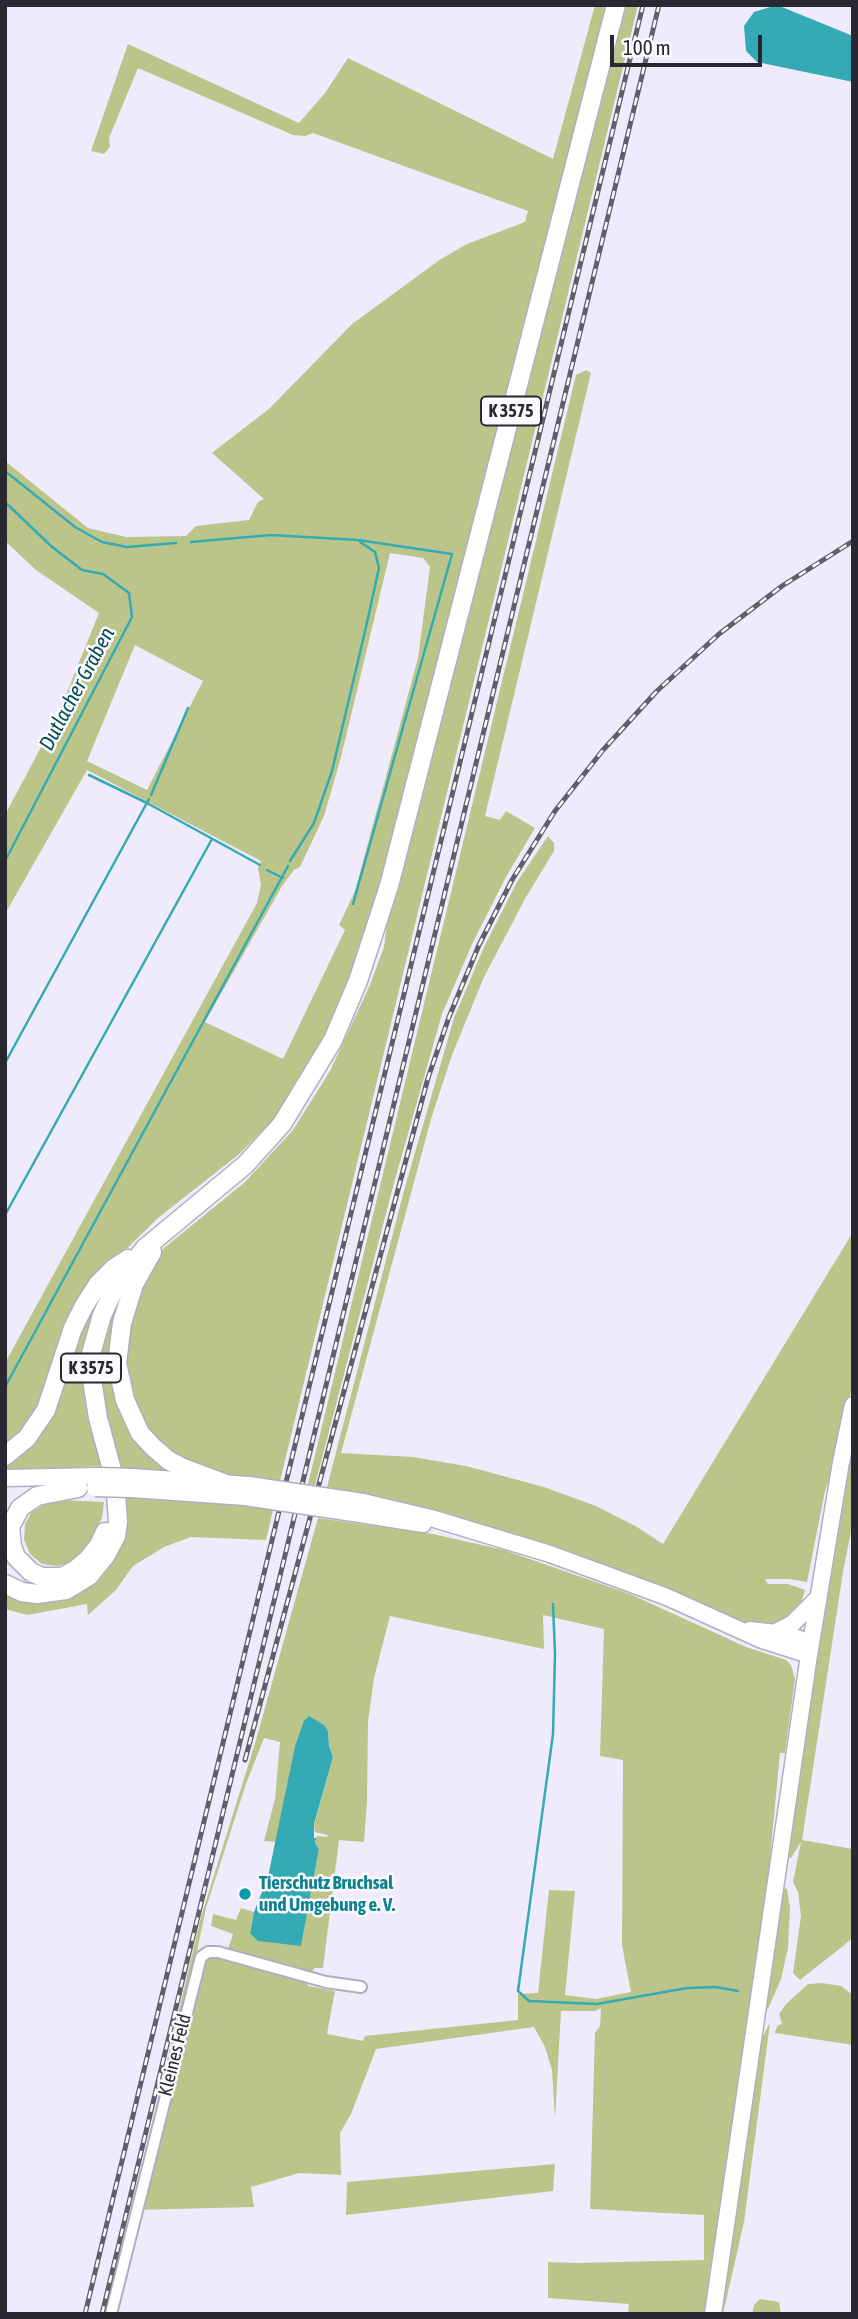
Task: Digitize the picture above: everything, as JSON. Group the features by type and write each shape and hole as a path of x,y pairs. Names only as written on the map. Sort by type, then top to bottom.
{"main road":[{"name":"K 3575","path":"127,1488 115,1481 93,1395 91,1354 98,1326 109,1298 145,1248 245,1165 282,1124 333,1040 358,981 389,886 616,5"},
{"path":"160,1234 134,1284 122,1323 117,1363 120,1382 134,1421 153,1447 168,1460 247,1491"},
{"path":"5,1456 27,1438 46,1410 73,1328 98,1284 114,1268 145,1248"},
{"path":"713,2314 809,1651 853,1405"},
{"path":"5,1478 127,1488 247,1491 431,1518 550,1554 615,1577 742,1629 762,1640 809,1651"},
{"path":"127,1488 226,1483"},
{"path":"91,1484 37,1496 20,1508 10,1527 12,1546 16,1557 31,1572 53,1578 75,1570 99,1545 127,1488"},
{"path":"5,1488 91,1484"},
{"path":"5,1584 22,1592 51,1593 65,1590 89,1576 99,1565 116,1536 127,1488"},
{"path":"776,1632 793,1623 818,1598"},
{"path":"742,1629 796,1637 809,1651"}],"street":[{"name":"Kleines Feld","path":"111,2314 201,1957 208,1952 218,1952 326,1982 361,1987"}],"green space":[{"path":"595,5 610,5 386,868 352,978 326,1036 290,1099 276,1117 238,1155 158,1218 113,1262 31,1425 5,1449 5,1363 257,903 261,885 258,868 261,861 87,770 5,914 5,815 57,717 99,613 36,570 5,541 5,461 88,528 126,537 186,536 196,526 249,520 258,502 264,499 212,453 270,408 352,324 441,259 467,244 525,222 528,211 313,133 305,136 293,135 138,68 109,138 110,147 104,154 91,151 128,44 299,123 325,93 348,58 553,159","holes":["390,553 423,558 430,567 418,658 355,891 339,925 345,930 283,1059 205,1022 282,886 294,870 300,867 324,816 341,757","135,645 203,681 147,790 87,761"]},
{"path":"623,5 638,5 280,1481 202,1471 185,1465 144,1430 124,1382 126,1324 151,1264 164,1248 245,1182 293,1130 330,1071 370,985 384,947 388,915"},
{"path":"586,370 591,373 485,816 500,820 506,811 535,828 473,942 442,1014 394,1183 315,1485 308,1484 576,375"},
{"path":"548,836 554,843 554,851 526,897 484,977 452,1055 431,1119 341,1453 413,1457 466,1466 544,1487 596,1506 663,1544 853,1232 853,1383 833,1470 825,1491 807,1582 765,1579 768,1584 788,1584 805,1590 800,1607 786,1622 761,1627 741,1622 396,1500 327,1487 405,1187 454,1018 484,947 517,882"},
{"path":"134,1272 113,1385 173,1473 120,1468 101,1400 99,1355 107,1317"},
{"path":"111,1276 96,1313 104,1466 5,1470 5,1463 24,1449 78,1331"},
{"path":"853,1435 853,1522 802,1840 853,1849 853,1938 800,1980 793,1973 801,1916 798,1892 793,1882 801,1842 791,1858 786,1857 810,1692"},
{"path":"126,1497 218,1500 273,1510 266,1540 191,1537 164,1547 133,1566 116,1590 88,1615 87,1604 27,1615 5,1609 5,1590 34,1599 123,1538 127,1522"},
{"path":"62,1500 104,1502 102,1518 87,1549 74,1561 57,1566 42,1564 30,1554 24,1540 25,1524 31,1513 46,1503"},
{"path":"318,1518 433,1534 504,1550 630,1594 746,1647 786,1660 791,1665 795,1679 785,1753 780,1753 769,1869 705,2314 628,2314 629,2304 548,2298 548,2262 704,2260 704,2215 590,2209 595,2033 600,2026 601,2008 595,2011 561,2011 555,2118 552,2070 545,2047 534,2027 376,2049 351,2114 340,2133 341,2175 299,2173 251,2187 254,2207 134,2210 107,2314 201,1917 256,1740","holes":["543,1615 604,1629 600,1756 623,1760 622,1945 631,1992 596,1999 565,1995 575,1891 549,1890 538,1993 518,1994 518,2020 365,2036 363,2041 327,2034 335,1991 308,1986 305,1978 208,1955 195,1961 206,1908 246,1784 264,1738 280,1742 275,1799 264,1841 276,1842 295,1746 328,1731 333,1757 314,1825 315,1832 328,1837 316,1838 315,1843 319,1849 301,1945 250,1932 254,1912 241,1908 236,1920 213,1914 211,1926 233,1934 227,1952 312,1973 314,1968 323,1968 339,1840 364,1842 368,1722 374,1678 390,1616 544,1649"]},
{"path":"787,1889 790,1908 788,1948 781,1979 768,2009 763,2007 780,1891"},
{"path":"808,1984 841,1986 853,1995 853,2045 775,2033 777,2026 782,2024 779,2014 786,2004"},
{"path":"770,2023 744,2222 723,2314 718,2314 760,2041"},
{"path":"555,2164 553,2191 346,2215 347,2182"},
{"path":"760,2299 779,2302 781,2314 752,2314 754,2305"}],"water":[{"path":"777,5 853,36 853,82 757,62 746,51 744,26 754,12"},
{"path":"309,1716 324,1725 328,1731 333,1757 314,1824 315,1843 319,1849 301,1946 258,1941 250,1933 254,1912 268,1877 295,1746 304,1721"}],"waterway":[{"path":"5,471 75,527 102,542 127,547 176,543"},
{"name":"Dutlacher Graben","path":"5,502 51,546 82,570 103,574 129,593 132,617 5,861"},
{"path":"191,542 271,535 358,540 452,554 353,904"},
{"path":"290,861 314,823 332,771 379,568 375,552 360,542"},
{"path":"151,795 188,708"},
{"path":"89,775 147,803 260,865"},
{"path":"5,1063 149,799"},
{"path":"5,1215 212,839"},
{"path":"5,1387 288,866"},
{"path":"267,870 283,878"},
{"path":"553,1604 553,1734 518,1991 529,2001 597,2004 687,1988 716,1987 738,1991"}],"railway":[{"path":"85,2314 643,5"},
{"path":"102,2314 659,5"},
{"path":"245,1760 428,1078 449,1017 479,945 512,880 555,811 603,750 657,691 719,634 782,586 853,541"}],"place":[{"name":"Tierschutz Bruchsal und Umgebung e. V.","path":"245,1894"}]}
